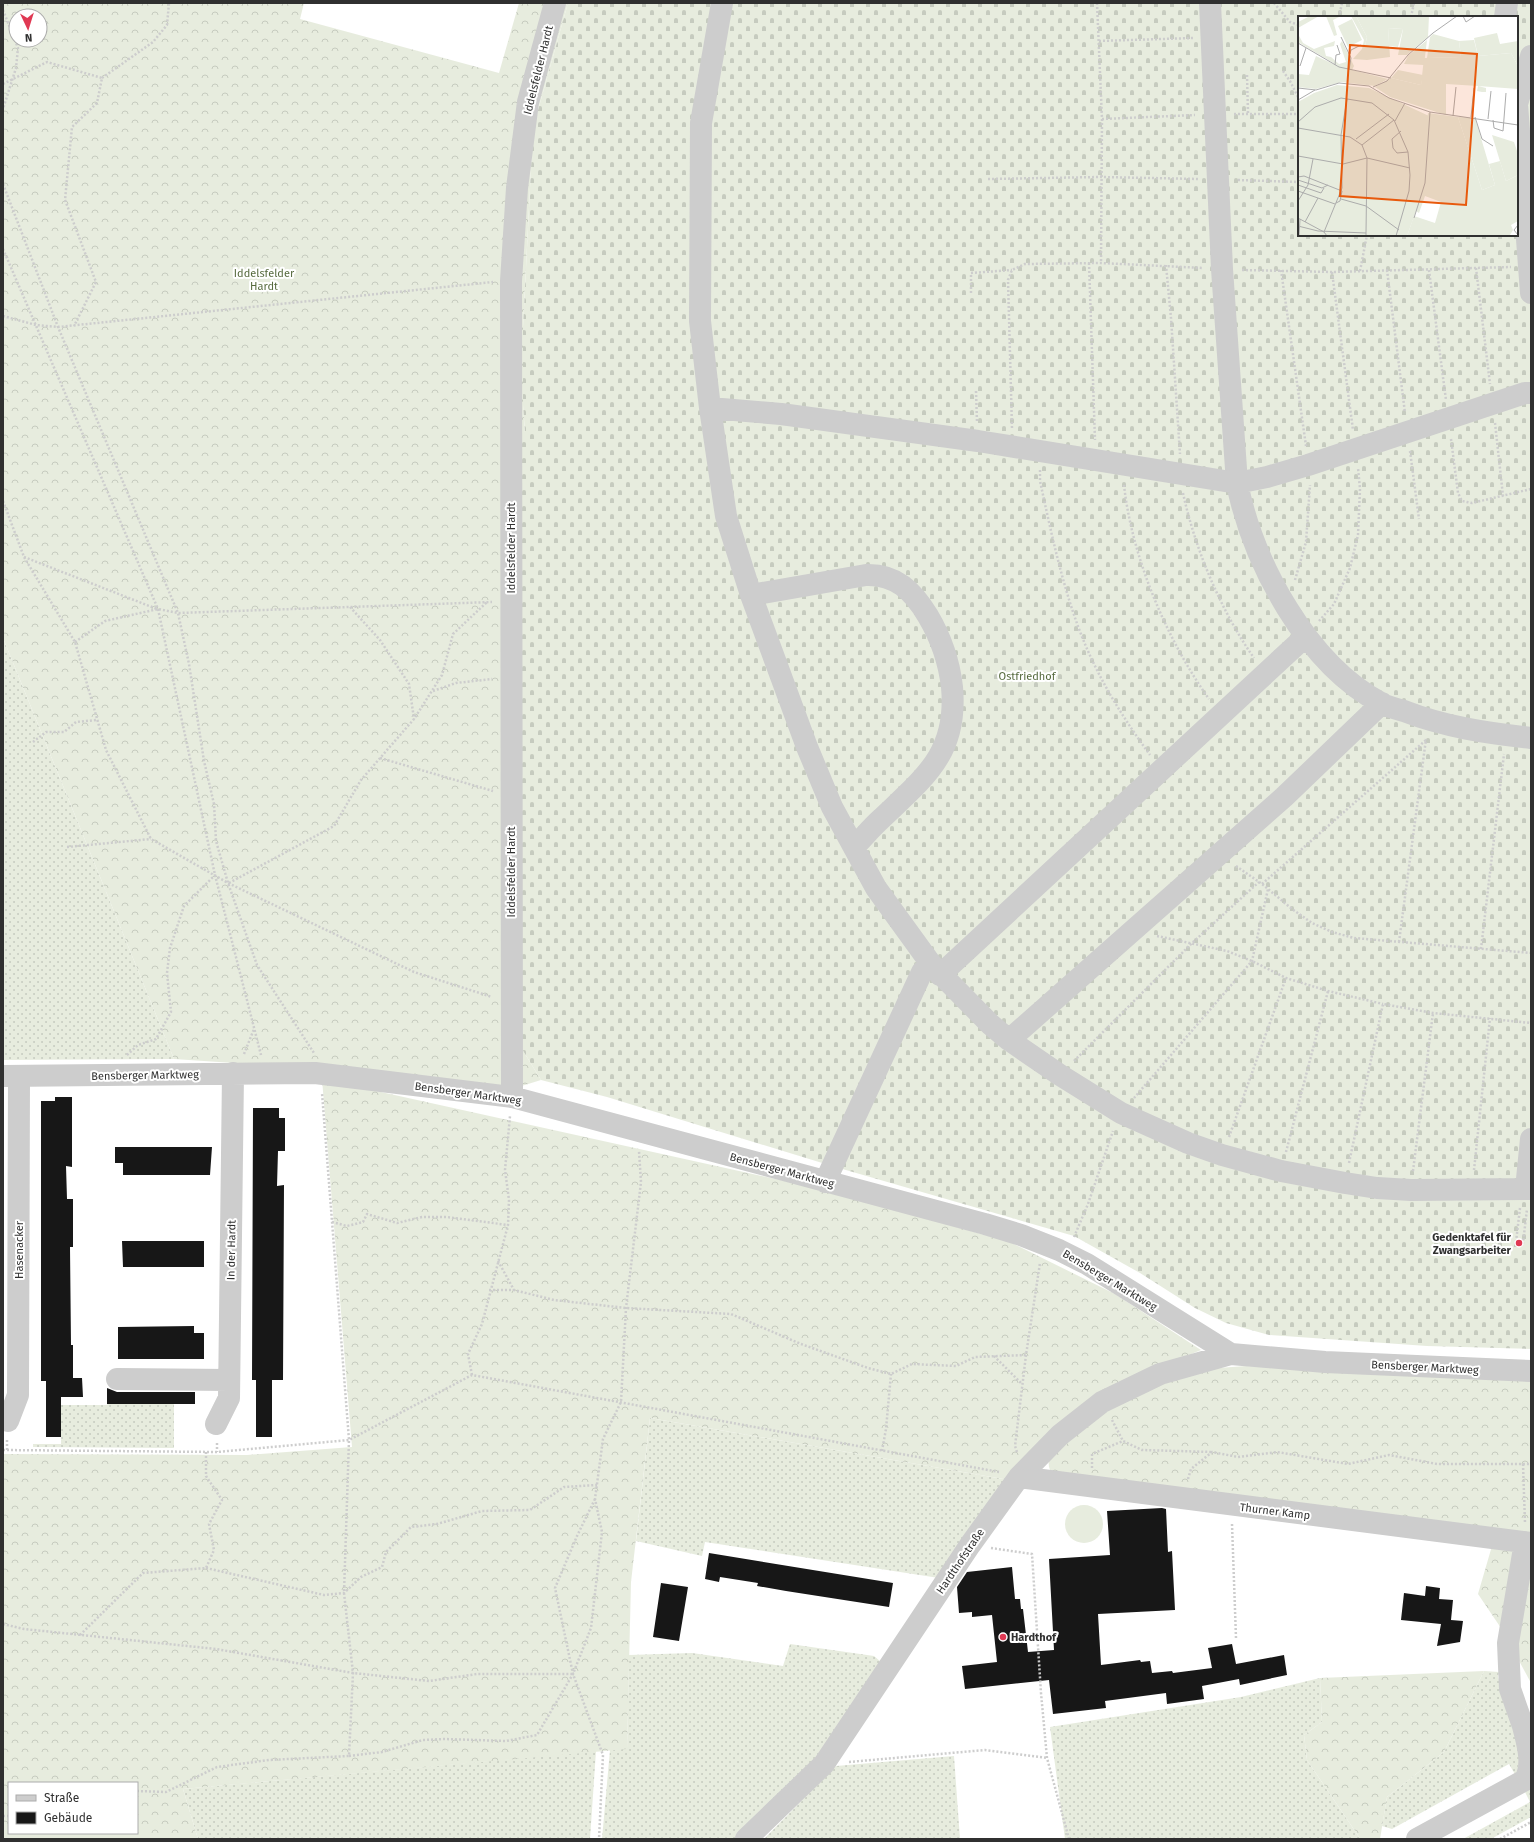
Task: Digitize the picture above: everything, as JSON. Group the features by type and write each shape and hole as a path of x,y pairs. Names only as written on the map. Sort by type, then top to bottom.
{"street":[{"name":"Iddelsfelder Hardt","path":"512,1097 511,281 517,188 528,102 555,3"},
{"path":"722,3 701,123 700,320 710,408 726,516 750,595 810,754 832,807 876,888 935,969 990,1024 1009,1040 1060,1075 1121,1113 1188,1143 1222,1155 1281,1171 1345,1184 1411,1190 1472,1190 1527,1189 1531,1139"},
{"path":"1210,3 1213,37 1222,270 1237,483 1241,504 1252,536 1282,601 1306,636 1327,661 1352,685 1428,731 1466,729 1506,736 1531,738"},
{"path":"1505,16 1508,3"},
{"path":"1518,101 1531,56"},
{"path":"1518,119 1531,293"},
{"path":"710,408 781,414 978,441 1237,483 1267,477 1308,465 1525,393 1531,393"},
{"path":"750,595 879,574 898,582 911,593 924,610 936,630 950,673 953,713 949,735 931,770 854,847"},
{"path":"825,1182 922,972 935,969 1161,771 1306,636"},
{"path":"1009,1040 1220,855 1284,797 1382,703"},
{"name":"Bensberger Marktweg","path":"11,1076 235,1073 320,1074 512,1097 986,1224 1021,1235 1059,1250 1087,1264 1231,1354 1325,1362 1531,1371"},
{"name":"In der Hardt","path":"216,1424 229,1398 235,1073"},
{"name":"Hasenacker","path":"8,1421 18,1396 11,1369 11,1076"},
{"name":"Hardthofstraße","path":"746,1839 824,1764 970,1545 1022,1474 1060,1435 1102,1402 1160,1374 1231,1354"},
{"path":"117,1379 229,1380"},
{"name":"Thurner Kamp","path":"1022,1474 1088,1486 1233,1506 1528,1543"},
{"path":"1417,1839 1525,1780 1528,1775 1530,1755 1527,1728 1510,1689 1508,1643 1528,1543"}],"path":[{"path":"74,326 96,282 65,200 72,127 97,104 102,78 153,42 167,26 169,3"},
{"path":"1097,3 1102,119 1101,263"},
{"path":"1274,3 1290,22 1298,24"},
{"path":"1339,16 1342,3"},
{"path":"1411,16 1414,3"},
{"path":"3,10 18,48 16,68 3,109"},
{"path":"1099,41 1213,37"},
{"path":"3,84 47,62 102,78"},
{"path":"1283,71 1298,97"},
{"path":"1247,75 1248,114"},
{"path":"988,179 1101,177 1298,182"},
{"path":"3,184 58,327 178,613 189,664 204,761 214,804 216,841 228,883 257,965 314,1053 320,1074 349,1440 344,1593 353,1673 349,1756"},
{"path":"1360,271 1367,236"},
{"path":"3,249 158,609 215,875 266,1074"},
{"path":"1090,263 1095,460"},
{"path":"971,293 971,273 1012,270 1025,264 1101,263 1222,270 1332,272 1528,266"},
{"path":"1476,268 1503,496"},
{"path":"1012,270 1008,280 1013,446"},
{"path":"1281,270 1308,465 1310,492 1306,542 1297,576 1282,601"},
{"path":"1387,270 1419,519"},
{"path":"1306,636 1334,604 1350,568 1358,535 1360,489 1332,272"},
{"path":"3,316 36,325 58,327 74,326 511,281"},
{"path":"976,391 978,441"},
{"path":"1039,450 1040,480 1054,550 1093,663 1126,722 1161,771"},
{"path":"1122,465 1131,524 1151,587 1167,629 1194,677 1221,716"},
{"path":"3,501 24,557 75,642 106,750 151,839 228,883 414,972 512,1003"},
{"path":"24,557 158,609 178,613 511,601"},
{"path":"228,883 334,826 361,780 414,719 442,675 453,634 487,602"},
{"path":"350,607 380,640 409,684 414,719"},
{"path":"75,642 105,620 158,609"},
{"path":"432,691 456,683 511,677"},
{"path":"32,742 46,732 64,732 76,722 97,720"},
{"path":"1262,884 1428,731"},
{"path":"1399,942 1428,731"},
{"path":"1481,949 1506,736"},
{"path":"380,758 511,797"},
{"path":"66,846 151,839"},
{"path":"1220,855 1262,884 1292,910 1312,923 1332,932 1354,938 1531,953"},
{"path":"128,1075 127,1055 138,1046 156,1039 171,1012 167,973 170,948 184,906 215,875"},
{"path":"1060,1075 1191,944 1259,882"},
{"path":"3,1450 206,1452 349,1440 472,1375 882,1451 1022,1474 1014,1446 1041,1256 1071,1244 1088,1204 1114,1127 1121,1113 1252,961 1268,889"},
{"path":"1135,931 1227,951 1252,961 1286,978 1328,991 1383,1004 1433,1013 1531,1023"},
{"path":"1222,1155 1286,978"},
{"path":"1281,1171 1328,991"},
{"path":"1345,1184 1383,1004"},
{"path":"1411,1190 1433,1013"},
{"path":"1472,1190 1490,1018"},
{"path":"235,1073 255,1029"},
{"path":"472,1375 468,1354 482,1324 489,1290 508,1225 509,1200 505,1170 512,1097"},
{"path":"599,1839 603,1755 573,1674 555,1588 577,1536 595,1499 603,1439 621,1402 626,1308 641,1182 639,1147"},
{"path":"1527,1189 1523,1243 1516,1242 1527,1189"},
{"path":"332,1222 348,1226 362,1222 367,1214 397,1223 422,1217 448,1217 508,1225"},
{"path":"498,1261 514,1290"},
{"path":"489,1290 514,1290 554,1300 626,1308 731,1314 801,1344 868,1368 891,1374 912,1364 956,1366 975,1357 1026,1355"},
{"path":"994,1356 1022,1385"},
{"path":"882,1451 886,1429 891,1374"},
{"path":"1102,1402 1123,1441 1142,1450 1212,1452 1238,1457 1277,1452 1348,1464 1389,1454 1437,1464 1531,1464"},
{"path":"1088,1486 1092,1475 1092,1454 1123,1441"},
{"path":"206,1452 206,1476 222,1500 209,1524 214,1550 206,1568"},
{"path":"1179,1498 1186,1488 1191,1469 1212,1452"},
{"path":"1523,1464 1528,1543"},
{"path":"79,1635 143,1573 206,1568 324,1595 344,1593 361,1577 382,1567 386,1552 411,1527 437,1524 482,1511 530,1510 564,1487 597,1485"},
{"path":"138,1791 166,1792 217,1767 269,1760 349,1756 382,1752 423,1740 445,1739 506,1741 537,1735 573,1674 591,1628 602,1532 595,1499"},
{"path":"1233,1506 1232,1516 1236,1638"},
{"path":"970,1545 1032,1554 1041,1693 1047,1758 1069,1839"},
{"path":"3,1624 24,1629 216,1649 353,1673 429,1681 477,1674 573,1674"},
{"path":"824,1764 985,1750 1047,1758"},
{"path":"1500,1839 1531,1822"}],"green space":[{"name":"Iddelsfelder Hardt","path":"3,3 304,3 300,19 499,73 519,3 568,3 533,128 523,327 523,405 525,433 522,433 522,1049 541,1080 506,1091 321,1069 174,1059 3,638"},
{"name":"Ostfriedhof","path":"568,3 1531,3 1531,1349 1427,1346 1269,1335 1226,1323 1195,1308 1140,1273 1074,1236 832,1166 607,1097 541,1080 522,1049 522,433 525,432 523,405 523,327 533,128"},
{"path":"3,638 174,1059 3,1060"},
{"path":"322,1079 821,1189 1010,1242 1115,1294 1201,1350 1141,1375 1009,1480 650,1418 631,1582 627,1749 183,1789 198,1839 3,1839 3,1454 247,1455 352,1447"},
{"path":"1246,1366 1531,1379 1531,1538 1053,1476 1049,1465 1049,1460 1052,1454 1122,1399 1204,1369"},
{"path":"108,1403 174,1403 174,1448 33,1447 33,1444 61,1444 61,1405 107,1405"},
{"path":"650,1418 1009,1480 939,1578 705,1542 702,1556 636,1541"},
{"path":"1080,1505 1088,1505 1098,1510 1102,1517 1102,1531 1098,1538 1088,1543 1080,1543 1070,1538 1068,1535 1065,1528 1065,1520 1070,1510 1073,1508"},
{"path":"1494,1539 1531,1546 1531,1683 1503,1631 1478,1594"},
{"path":"790,1644 874,1656 881,1662 825,1751 741,1839 602,1839 610,1750 627,1748 629,1655 692,1653 783,1666"},
{"path":"1484,1671 1499,1672 1498,1677 1522,1745 1522,1752 1516,1776 1509,1764 1392,1829 1382,1826 1387,1797 1444,1752"},
{"path":"1484,1671 1444,1752 1387,1797 1380,1839 1359,1839 1307,1760 1304,1735 1322,1722 1320,1678"},
{"path":"1320,1678 1322,1722 1304,1735 1307,1760 1359,1839 1065,1839 1050,1727 1241,1697"},
{"path":"596,1751 590,1839 198,1839 183,1789"},
{"path":"954,1756 960,1839 764,1839 836,1766"},
{"path":"1527,1787 1531,1789 1531,1817 1491,1839 1463,1839 1530,1802 1524,1790"}],"building":[{"path":"55,1097 72,1097 72,1167 66,1166 67,1199 73,1199 73,1247 70,1247 71,1345 73,1345 73,1378 82,1378 83,1397 61,1397 61,1437 46,1437 46,1381 41,1381 41,1101 55,1101"},
{"path":"253,1108 279,1108 279,1118 285,1118 285,1151 278,1151 277,1186 284,1185 283,1380 272,1380 272,1437 256,1437 256,1380 252,1380"},
{"path":"115,1147 212,1147 210,1175 123,1175 123,1163 115,1163"},
{"path":"122,1241 204,1241 204,1267 123,1267"},
{"path":"194,1326 194,1333 204,1333 204,1359 118,1359 118,1327"},
{"path":"107,1388 117,1392 195,1392 195,1404 107,1404"},
{"path":"1166,1509 1168,1552 1172,1551 1175,1610 1098,1614 1101,1665 1140,1660 1141,1662 1150,1661 1152,1673 1172,1671 1173,1673 1212,1668 1208,1648 1232,1644 1236,1664 1284,1655 1287,1675 1240,1685 1239,1679 1202,1686 1204,1699 1167,1704 1166,1693 1105,1701 1106,1708 1053,1714 1049,1680 965,1689 962,1666 997,1662 992,1615 972,1617 972,1612 959,1613 957,1587 967,1572 1012,1567 1015,1599 1020,1599 1021,1609 1023,1609 1028,1652 1054,1650 1049,1559 1110,1555 1107,1511"},
{"path":"709,1553 893,1583 889,1607 757,1586 758,1583 720,1577 719,1582 705,1579"},
{"path":"661,1583 688,1587 679,1641 653,1637"},
{"path":"1426,1586 1440,1588 1439,1599 1453,1600 1451,1620 1463,1621 1460,1642 1437,1646 1441,1624 1401,1620 1404,1593 1425,1596"}],"place":[{"name":"Gedenktafel für Zwangsarbeiter","path":"1519,1243"},
{"name":"Hardthof","path":"1003,1637"}]}
